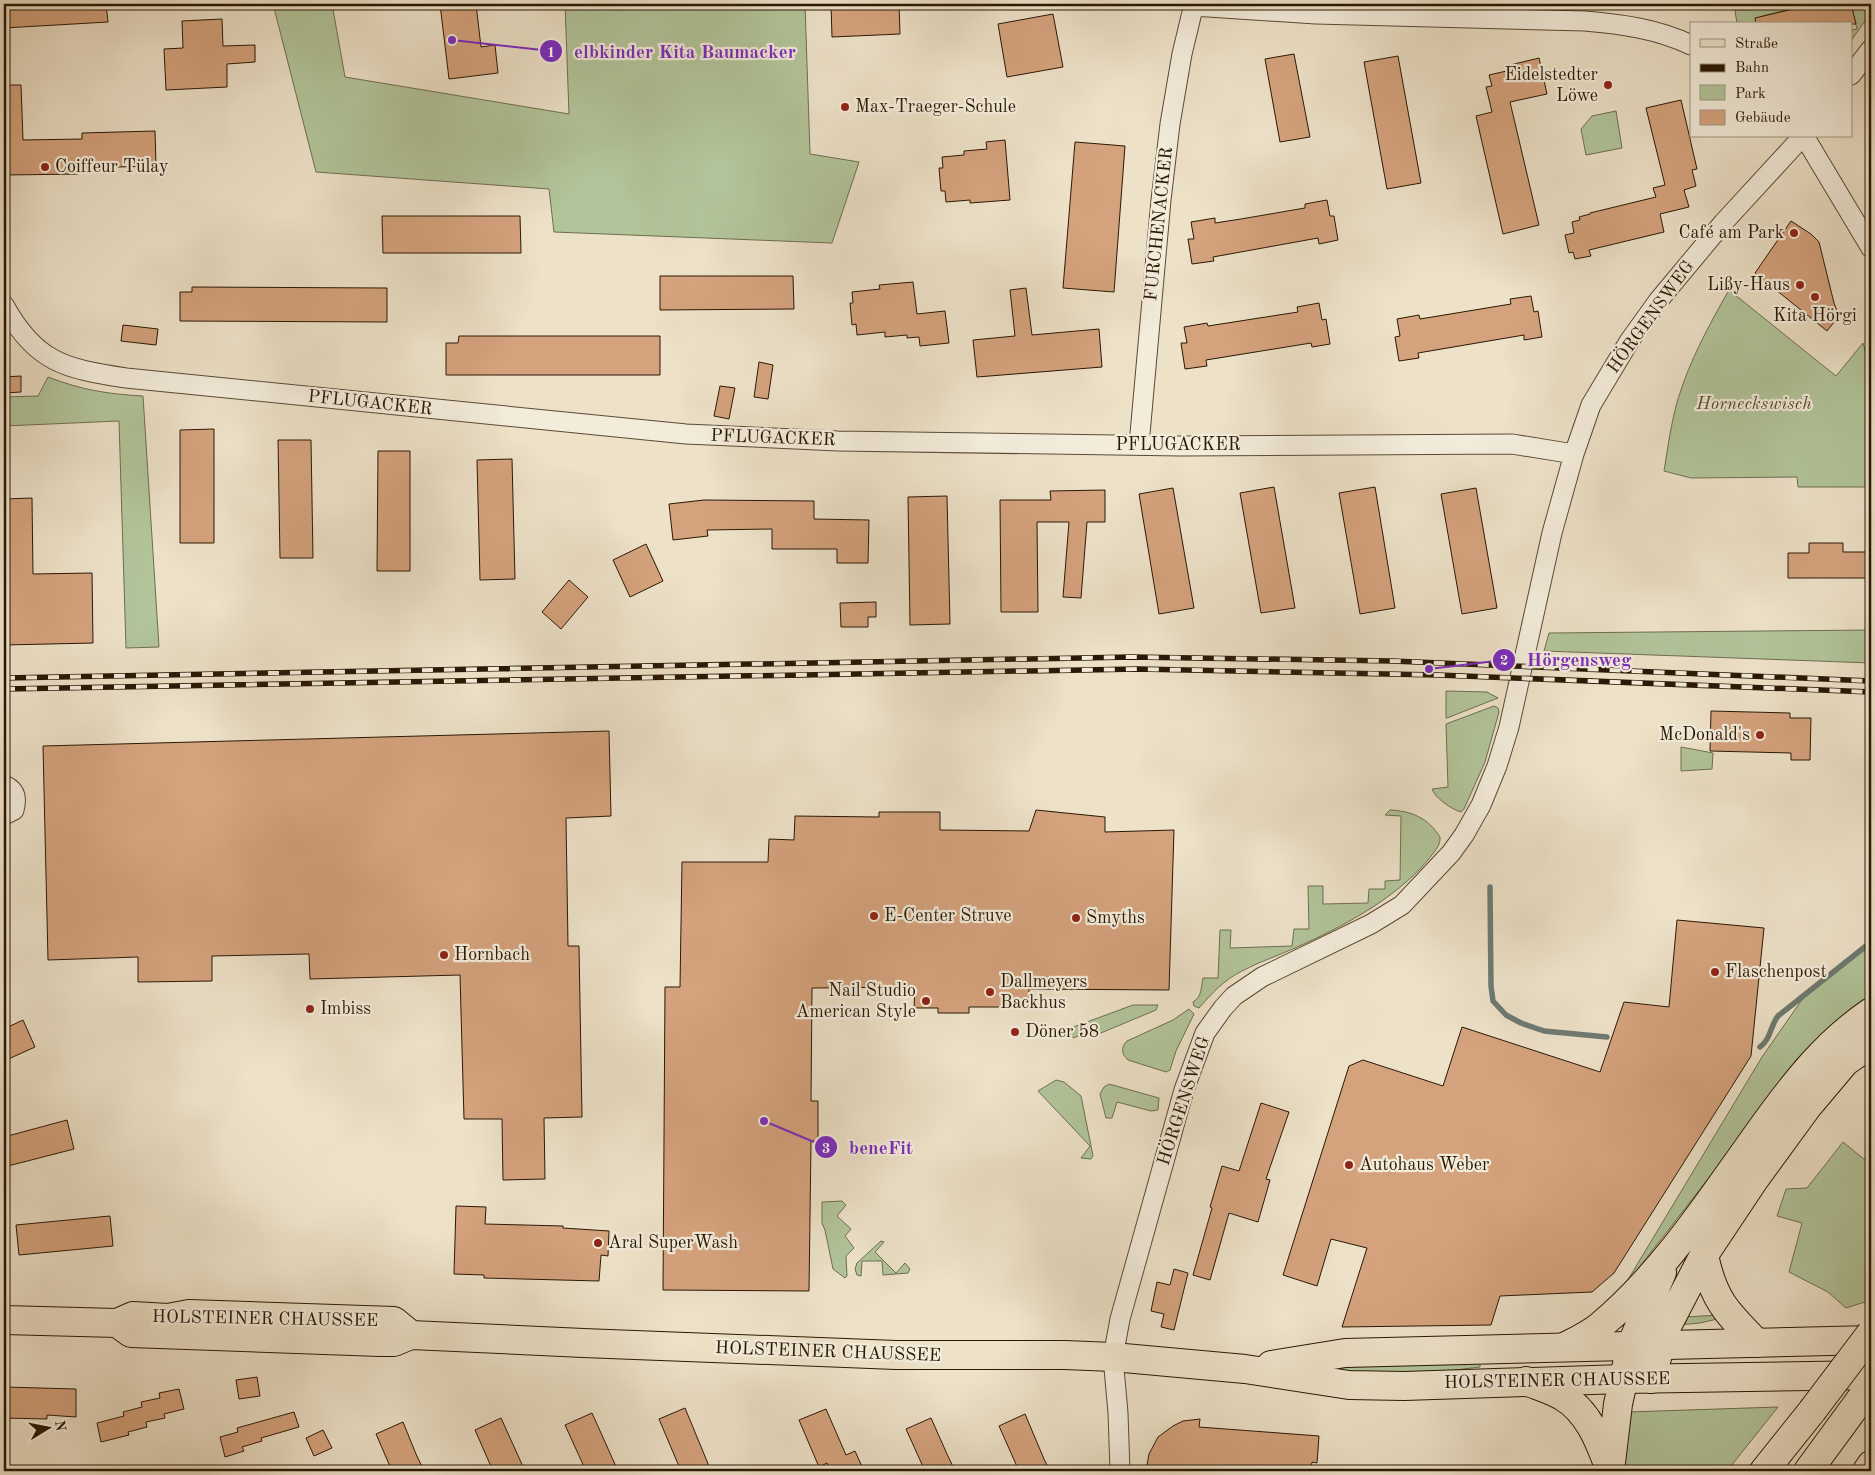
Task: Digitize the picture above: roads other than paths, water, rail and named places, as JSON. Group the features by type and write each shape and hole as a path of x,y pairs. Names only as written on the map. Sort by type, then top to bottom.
{"main road":[{"path":"1564,1348 1599,1326 1670,1255 1797,1080 1824,1049 1852,1025 1871,1012"},
{"path":"1650,1379 1672,1314 1704,1255 1754,1180 1808,1106 1845,1062 1871,1044"},
{"path":"1610,1470 1618,1404 1631,1346 1670,1255"},
{"path":"1704,1255 1708,1274 1717,1298 1735,1320 1758,1343"},
{"name":"HOLSTEINER CHAUSSEE","path":"4,1320 117,1323 133,1316 168,1318 189,1314 316,1318 394,1321 411,1334"},
{"name":"HOLSTEINER CHAUSSEE","path":"117,1323 131,1333 394,1342 411,1334 582,1343 888,1354 1113,1357 1245,1369 1349,1385 1404,1386 1526,1381 1871,1375"},
{"path":"1764,1471 1871,1333"},
{"name":"HOLSTEINER CHAUSSEE","path":"1245,1369 1345,1353 1871,1340"},
{"path":"1526,1381 1562,1396 1576,1407 1590,1423 1610,1470"},
{"path":"1808,1471 1871,1385"},
{"path":"1867,1471 1871,1465"}],"street":[{"path":"1194,5 1334,14 1604,22 1646,30 1690,44"},
{"name":"FURCHENACKER","path":"1138,445 1170,124 1182,54 1194,5"},
{"path":"1852,74 1871,49"},
{"name":"HÖRGENSWEG","path":"1120,1471 1113,1357 1120,1319 1184,1090 1205,1033 1234,996 1262,977 1371,924 1402,905 1451,853 1481,805 1497,766 1510,726 1552,534 1574,454 1591,405 1630,340 1687,265 1802,138"},
{"path":"1805,138 1871,248"},
{"name":"PFLUGACKER","path":"4,304 15,325 30,344 49,358 71,368 126,378 686,434 838,441 1138,445 1512,444 1574,454"},
{"path":"4,785 10,787 16,802 14,810 4,815"}],"waterway":[{"path":"1490,887 1491,986 1493,1001 1506,1015 1521,1023 1544,1031 1607,1037"},
{"path":"1760,1047 1764,1044 1778,1016 1871,942"}],"railway":[{"path":"4,678 1132,657 1392,661 1871,681"},
{"path":"4,689 1138,669 1438,675 1871,692"}],"place":[{"name":"elbkinder Kita Baumacker","path":"452,40"},
{"name":"Eidelstedter Löwe","path":"1608,85"},
{"name":"Max-Traeger-Schule","path":"845,107"},
{"name":"Coiffeur Tülay","path":"45,167"},
{"name":"Café am Park","path":"1794,233"},
{"name":"Lißy-Haus","path":"1800,285"},
{"name":"Kita Hörgi","path":"1815,297"},
{"name":"Hörgensweg","path":"1429,669"},
{"name":"McDonald's","path":"1760,735"},
{"name":"E-Center Struve","path":"874,916"},
{"name":"Smyths","path":"1076,918"},
{"name":"Hornbach","path":"444,955"},
{"name":"Flaschenpost","path":"1715,972"},
{"name":"Dallmeyers Backhus","path":"990,992"},
{"name":"Nail Studio American Style","path":"926,1001"},
{"name":"Imbiss","path":"310,1009"},
{"name":"Döner 58","path":"1015,1032"},
{"name":"beneFit","path":"764,1121"},
{"name":"Autohaus Weber","path":"1349,1165"},
{"name":"Aral SuperWash","path":"598,1243"}],"park label":[{"name":"Horneckswisch","path":"1754,404"}]}
